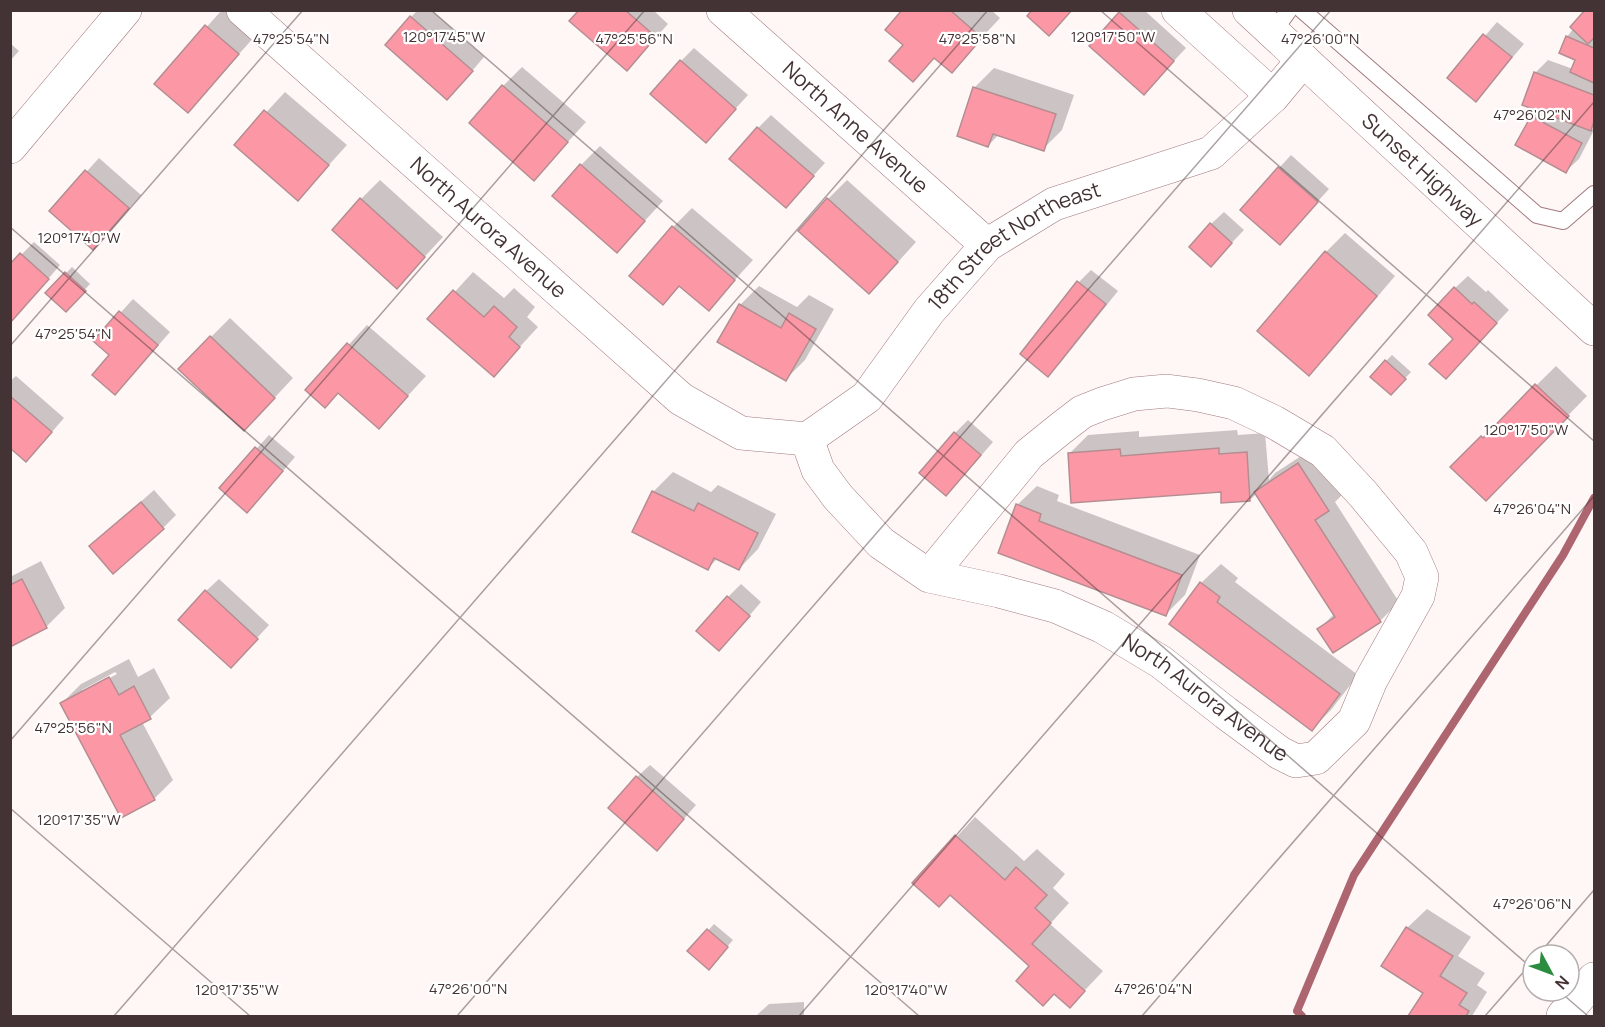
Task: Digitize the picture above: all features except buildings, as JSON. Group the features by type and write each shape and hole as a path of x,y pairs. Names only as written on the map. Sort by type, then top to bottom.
{"main road":[{"path":"10,147 125,10"},
{"name":"North Aurora Avenue","path":"243,10 681,399 741,434 807,439 818,470 838,497 881,543 929,576 1055,606 1103,627 1161,662 1235,720 1280,753 1296,761 1316,758 1354,721 1371,680 1418,596 1422,577 1411,552 1363,494 1323,451 1274,422 1234,403 1198,394 1167,391 1134,393 1102,404 1082,412 1059,429 1029,454 929,576"},
{"name":"North Anne Avenue","path":"723,10 987,245"},
{"path":"1178,10 1273,96"},
{"name":"Sunset Highway","path":"1270,18 1303,60 1594,329"},
{"name":"18th Street Northeast","path":"807,439 867,397 928,311 987,245 1054,204 1211,153 1273,96 1303,60"},
{"path":"1563,1017 1594,979"}],"lane":[{"path":"1302,10 1537,214 1563,221 1594,194"}],"waterway":[{"path":"1302,1016 1297,1011 1354,875 1563,555 1594,498"}]}
